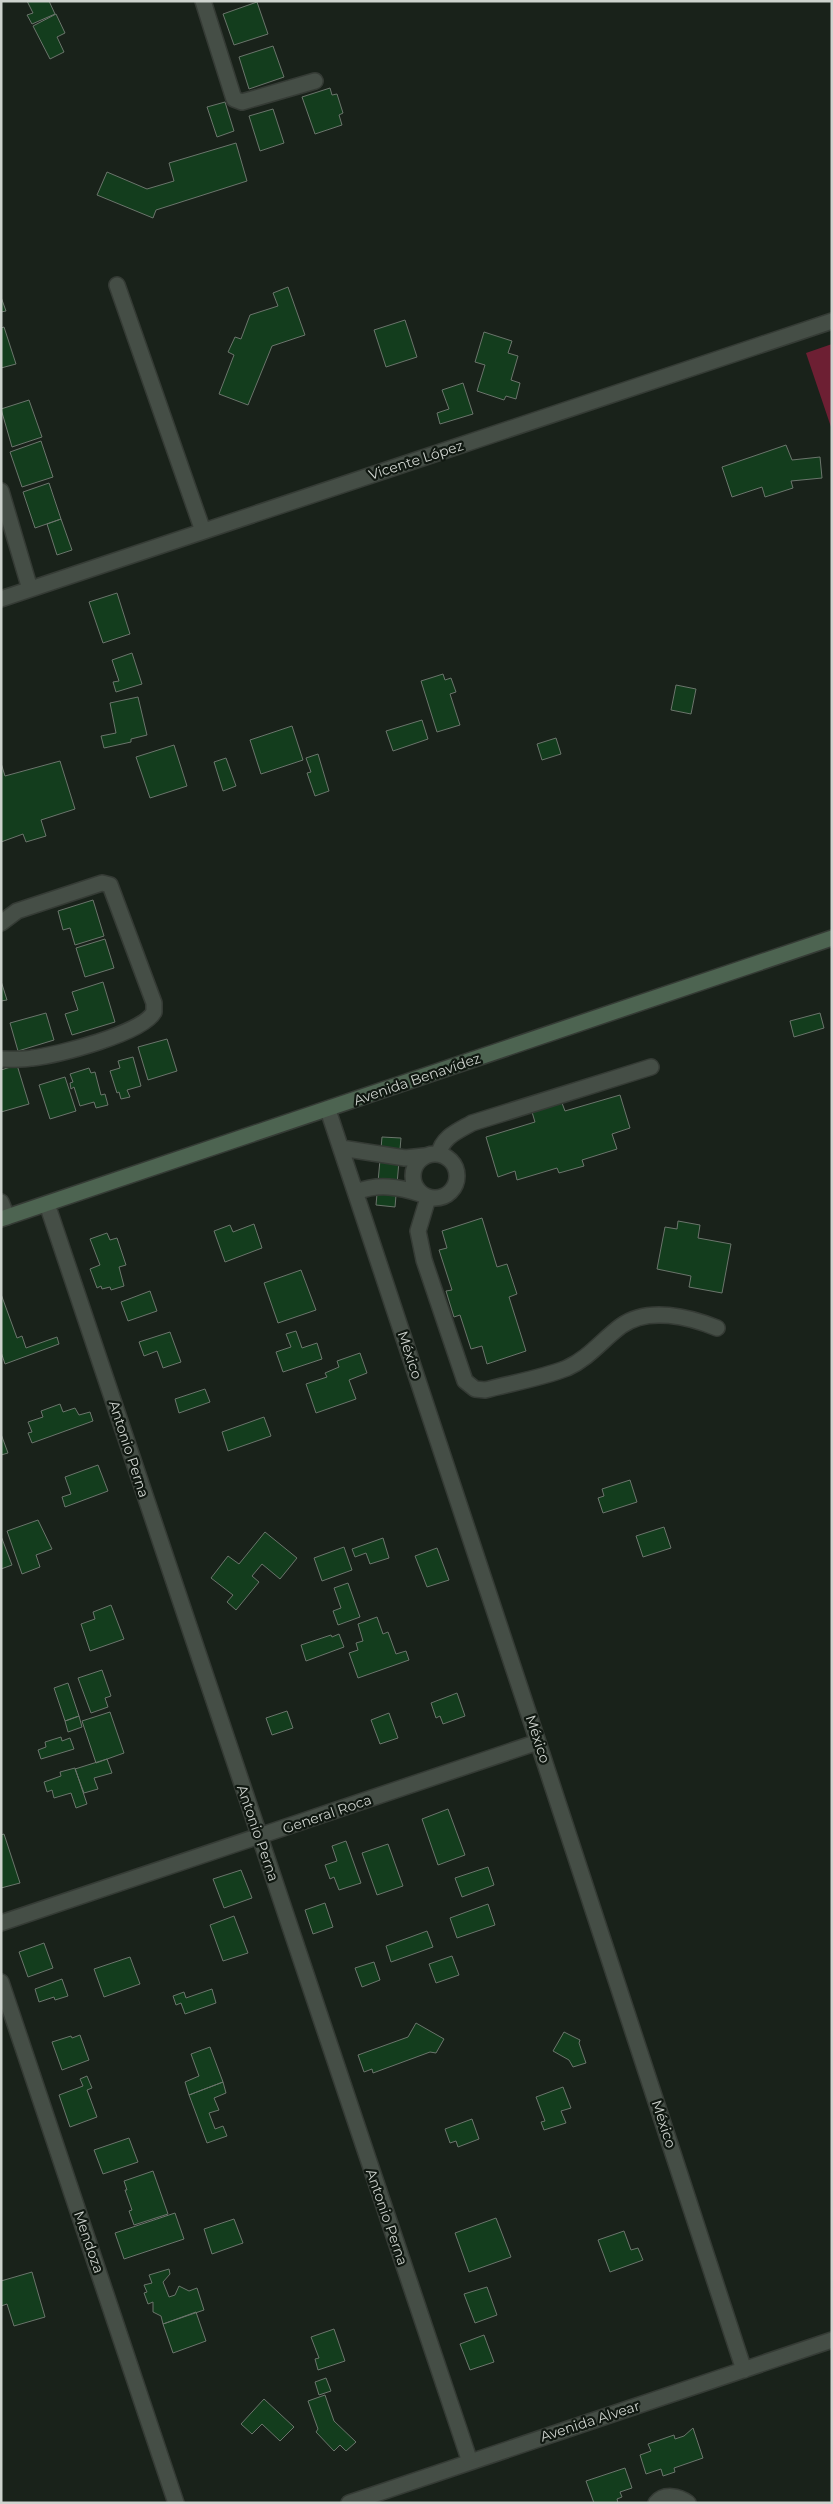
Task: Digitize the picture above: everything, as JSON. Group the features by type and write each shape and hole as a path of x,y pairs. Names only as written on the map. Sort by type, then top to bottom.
{"main road":[{"name":"Avenida Benavídez","path":"4,1218 832,938"}],"street":[{"path":"202,1 234,99 242,102 315,81"},
{"path":"118,286 203,532"},
{"name":"Vicente López","path":"1,599 832,321"},
{"path":"1,491 30,589"},
{"path":"1,1059 32,1058 88,1046 136,1026 151,1017 154,1012 154,1003 110,885 102,884 90,887 3,916"},
{"path":"425,1196 416,1189 412,1174 418,1161 432,1155 453,1134 472,1124 651,1067"},
{"name":"México","path":"328,1110 744,2370"},
{"path":"341,1148 405,1158 432,1155 452,1161 458,1174 454,1188 443,1197 425,1196 402,1188 371,1186 356,1192"},
{"path":"425,1196 418,1231 424,1260 465,1381 475,1389 485,1390 566,1368 591,1354 623,1325 643,1318 671,1314 692,1318 717,1328"},
{"path":"1,1202 4,1218"},
{"name":"Antonio Perna","path":"47,1204 470,2462"},
{"name":"General Roca","path":"1,1923 538,1742"},
{"name":"Mendoza","path":"1,1982 176,2503"},
{"name":"Avenida Alvear","path":"349,2503 832,2340"},
{"path":"656,2503 659,2499 668,2496 677,2497 688,2503"}],"shaded area":[{"path":"832,344 832,430 806,353"}],"building":[{"path":"27,1 49,1 55,14 32,24 27,15 33,13"},
{"path":"257,2 268,34 234,45 223,14"},
{"path":"56,14 65,33 57,37 64,52 50,59 33,26"},
{"path":"273,46 284,77 249,89 239,57"},
{"path":"330,88 332,95 337,94 343,113 339,115 342,125 315,134 302,97"},
{"path":"225,102 234,131 217,137 207,107"},
{"path":"273,109 284,143 260,151 249,116"},
{"path":"236,143 247,181 156,210 153,218 97,195 107,172 147,189 174,181 169,163"},
{"path":"288,287 305,335 272,346 248,405 219,394 234,355 228,352 235,337 241,339 250,315 278,306 273,293"},
{"path":"1,297 6,311 1,312"},
{"path":"405,320 417,357 386,367 374,330"},
{"path":"4,327 16,364 1,368 1,328"},
{"path":"484,332 512,341 508,353 518,356 511,380 520,383 516,399 506,396 504,400 477,391 485,365 475,362"},
{"path":"463,383 473,414 440,424 437,413 449,409 442,390"},
{"path":"29,400 42,437 12,447 1,409"},
{"path":"41,441 53,477 22,487 10,452"},
{"path":"786,445 792,460 820,457 822,478 791,481 793,488 765,497 762,487 732,497 722,467"},
{"path":"49,483 61,519 35,528 23,492"},
{"path":"61,519 72,550 57,555 47,524"},
{"path":"117,593 130,634 103,643 89,602"},
{"path":"132,653 142,684 116,692 113,682 119,681 112,660"},
{"path":"443,674 445,680 451,678 456,692 450,694 460,725 437,732 421,681"},
{"path":"676,685 696,689 691,714 671,710"},
{"path":"138,697 147,735 131,739 131,742 104,748 101,736 116,733 110,703"},
{"path":"422,720 428,739 393,751 386,731"},
{"path":"292,726 303,760 261,774 250,740"},
{"path":"556,738 561,754 542,760 537,744"},
{"path":"174,745 187,786 150,798 136,757"},
{"path":"318,754 329,791 315,796 307,773 311,772 306,758"},
{"path":"226,758 236,786 223,791 214,762"},
{"path":"60,761 75,809 41,820 46,836 26,842 23,834 1,842 1,763 5,776"},
{"path":"93,900 104,936 75,945 70,928 63,930 58,911"},
{"path":"105,939 114,968 85,977 76,948"},
{"path":"1,981 7,1000 1,1001"},
{"path":"103,982 115,1022 72,1035 65,1014 78,1010 72,992"},
{"path":"46,1013 54,1040 18,1051 10,1023"},
{"path":"820,1013 824,1028 794,1037 790,1021"},
{"path":"167,1039 177,1071 148,1080 138,1047"},
{"path":"133,1057 141,1086 127,1090 130,1097 121,1099 119,1092 117,1093 110,1071 120,1068 118,1061"},
{"path":"17,1065 29,1104 1,1112 1,1070"},
{"path":"89,1068 91,1073 95,1072 101,1095 105,1094 108,1105 96,1108 94,1102 80,1106 74,1087 71,1089 70,1083 73,1082 70,1074"},
{"path":"65,1077 76,1111 50,1119 39,1085"},
{"path":"620,1095 630,1128 612,1134 617,1149 582,1160 584,1166 559,1173 557,1168 517,1180 515,1171 498,1177 486,1137 535,1122 532,1112 562,1103 565,1111"},
{"path":"382,1137 401,1138 395,1207 376,1205"},
{"path":"482,1218 497,1267 507,1264 517,1294 509,1297 526,1351 487,1364 482,1346 471,1349 460,1315 454,1317 446,1291 452,1290 439,1250 447,1248 442,1231"},
{"path":"678,1221 700,1225 698,1238 731,1244 722,1293 689,1287 691,1276 657,1269 665,1227 677,1229"},
{"path":"254,1224 262,1248 225,1262 214,1231 230,1225 233,1232"},
{"path":"107,1233 110,1240 117,1238 126,1265 119,1267 124,1286 111,1290 110,1287 102,1289 101,1286 97,1288 90,1269 100,1265 90,1239"},
{"path":"301,1270 316,1310 278,1323 264,1283"},
{"path":"150,1291 157,1311 128,1321 121,1302"},
{"path":"1,1294 17,1338 22,1336 26,1348 57,1337 59,1344 5,1364 1,1352"},
{"path":"296,1331 302,1348 317,1343 322,1359 283,1372 276,1352 291,1347 286,1334"},
{"path":"170,1332 181,1362 163,1368 157,1351 144,1356 139,1342"},
{"path":"360,1353 367,1373 349,1380 356,1399 316,1413 306,1384 327,1377 325,1373 339,1367 337,1361"},
{"path":"205,1389 210,1402 179,1413 175,1399"},
{"path":"60,1404 63,1412 75,1408 79,1415 90,1412 93,1421 32,1443 28,1433 32,1432 28,1422 43,1417 41,1411"},
{"path":"264,1417 271,1436 228,1451 222,1432"},
{"path":"1,1434 8,1453 1,1455"},
{"path":"98,1465 108,1491 65,1507 62,1497 71,1494 65,1477"},
{"path":"630,1480 637,1502 603,1513 598,1498 604,1496 602,1489"},
{"path":"38,1520 52,1549 36,1555 40,1567 22,1574 7,1531"},
{"path":"664,1527 671,1548 643,1557 636,1536"},
{"path":"265,1532 297,1558 280,1579 262,1564 252,1576 259,1582 236,1610 227,1602 233,1595 211,1578 228,1556 239,1564"},
{"path":"1,1536 12,1565 1,1569"},
{"path":"383,1538 389,1558 370,1564 366,1553 355,1557 352,1549"},
{"path":"344,1547 352,1570 322,1581 314,1558"},
{"path":"437,1548 449,1580 427,1587 415,1556"},
{"path":"348,1583 360,1617 338,1625 333,1611 341,1608 334,1588"},
{"path":"111,1605 124,1639 90,1651 81,1624 95,1619 93,1612"},
{"path":"377,1617 383,1634 388,1632 396,1654 406,1651 409,1660 358,1678 349,1653 358,1650 356,1643 363,1641 358,1624"},
{"path":"339,1634 344,1647 306,1661 301,1645"},
{"path":"102,1670 111,1696 105,1698 108,1707 91,1713 78,1678"},
{"path":"68,1683 79,1716 65,1721 54,1688"},
{"path":"457,1693 465,1716 443,1724 440,1716 436,1718 431,1703"},
{"path":"287,1711 293,1728 272,1735 266,1718"},
{"path":"110,1712 124,1753 96,1763 82,1721"},
{"path":"389,1713 398,1738 380,1744 371,1720"},
{"path":"79,1716 82,1727 68,1732 65,1721"},
{"path":"61,1737 62,1741 70,1738 74,1749 41,1759 38,1750 46,1747 45,1742"},
{"path":"107,1759 112,1773 94,1778 98,1789 84,1793 75,1769"},
{"path":"75,1768 87,1804 76,1808 71,1793 54,1798 52,1790 47,1792 44,1782 61,1776 60,1772"},
{"path":"448,1809 465,1855 438,1865 422,1819"},
{"path":"4,1834 20,1883 1,1888 1,1835"},
{"path":"346,1841 361,1883 339,1890 334,1877 330,1879 325,1865 337,1861 332,1846"},
{"path":"388,1844 403,1886 377,1895 362,1853"},
{"path":"488,1867 494,1885 462,1897 455,1878"},
{"path":"241,1870 252,1898 224,1908 213,1879"},
{"path":"325,1903 333,1927 313,1934 305,1910"},
{"path":"488,1904 495,1925 457,1938 450,1918"},
{"path":"234,1916 248,1953 223,1961 210,1925"},
{"path":"427,1931 433,1947 391,1962 386,1946"},
{"path":"44,1943 53,1968 28,1977 19,1952"},
{"path":"452,1956 459,1975 436,1983 429,1964"},
{"path":"130,1957 140,1984 104,1997 94,1969"},
{"path":"374,1962 380,1980 362,1987 355,1968"},
{"path":"62,1979 68,1996 55,2000 54,1997 39,2002 35,1989"},
{"path":"212,1989 216,2003 185,2014 181,2003 176,2005 173,1996 184,1992 186,1998"},
{"path":"416,2023 444,2039 436,2053 430,2052 373,2073 372,2069 364,2072 358,2055 408,2037"},
{"path":"564,2032 580,2040 579,2043 586,2063 573,2067 569,2060 553,2051"},
{"path":"80,2035 89,2060 62,2070 52,2042"},
{"path":"210,2047 223,2082 189,2095 185,2082 199,2076 191,2054"},
{"path":"87,2076 92,2088 87,2090 97,2117 70,2127 59,2095 83,2086 80,2079"},
{"path":"223,2082 226,2093 214,2098 219,2110 209,2113 215,2129 223,2126 227,2136 207,2143 189,2095"},
{"path":"563,2087 571,2108 561,2111 566,2123 544,2130 541,2122 545,2121 536,2097"},
{"path":"472,2119 479,2139 458,2147 456,2141 450,2143 445,2129"},
{"path":"129,2138 138,2162 103,2174 94,2150"},
{"path":"153,2171 168,2214 134,2225 129,2211 132,2210 124,2181"},
{"path":"175,2213 184,2239 124,2259 115,2233"},
{"path":"496,2218 511,2257 469,2272 455,2233"},
{"path":"234,2219 243,2243 212,2254 204,2229"},
{"path":"624,2231 631,2250 638,2248 643,2260 610,2272 598,2240"},
{"path":"169,2269 170,2274 163,2282 169,2297 175,2295 179,2286 189,2291 197,2288 204,2310 163,2324 161,2316 153,2312 153,2302 148,2304 144,2293 147,2292 144,2285 152,2283 149,2275"},
{"path":"32,2272 45,2317 14,2326 7,2304 1,2306 1,2281"},
{"path":"487,2287 497,2315 475,2323 464,2294"},
{"path":"196,2312 206,2341 173,2353 163,2324"},
{"path":"334,2329 345,2361 318,2370 315,2359 319,2358 311,2337"},
{"path":"484,2335 494,2362 470,2370 460,2344"},
{"path":"326,2378 331,2391 319,2395 315,2382"},
{"path":"325,2395 334,2421 356,2442 346,2451 340,2445 334,2451 316,2432 318,2429 308,2401"},
{"path":"264,2399 294,2427 280,2441 262,2424 252,2434 241,2424"},
{"path":"693,2428 703,2458 674,2468 675,2472 663,2476 661,2469 646,2474 640,2455 651,2451 648,2444 674,2435 675,2439 684,2436"},
{"path":"625,2468 632,2488 620,2492 622,2497 617,2499 618,2503 594,2503 586,2481"}]}
